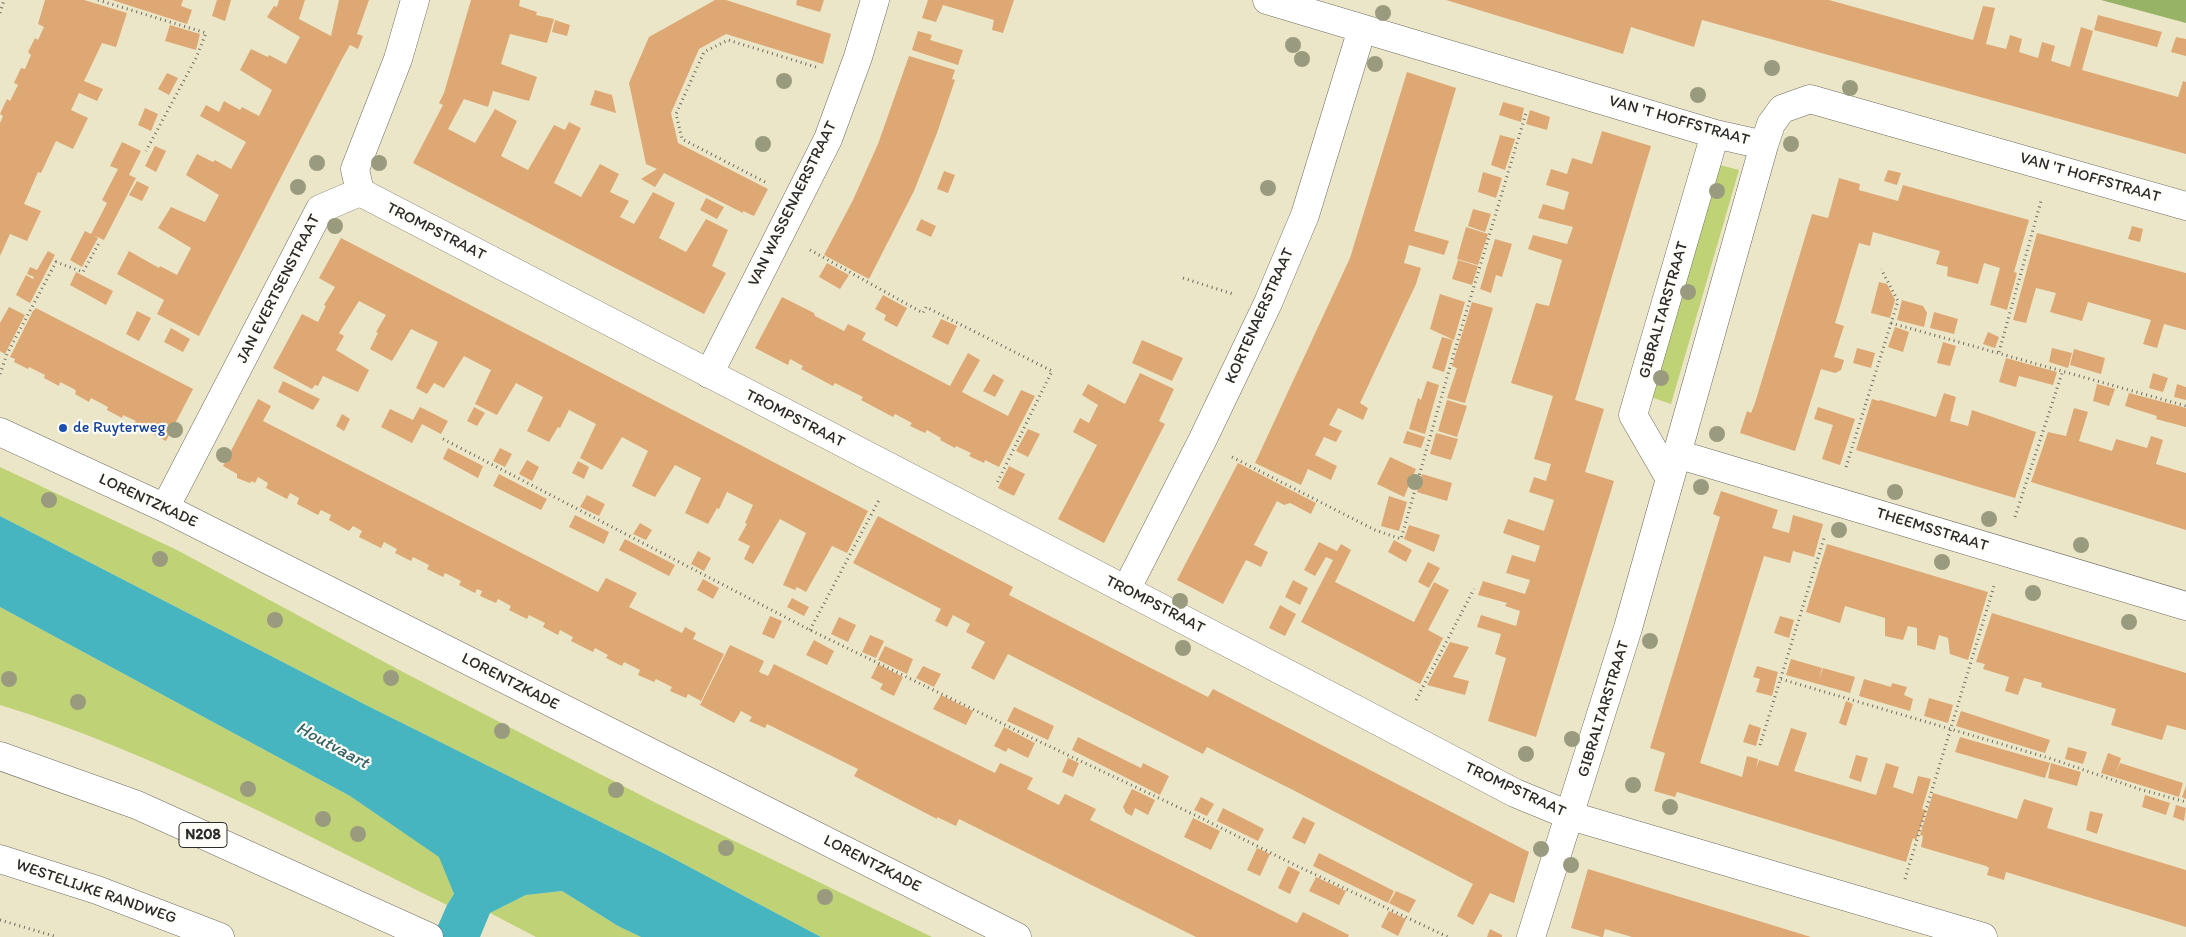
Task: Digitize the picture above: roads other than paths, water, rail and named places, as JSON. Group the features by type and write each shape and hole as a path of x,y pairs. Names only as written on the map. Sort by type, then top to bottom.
{"street":[{"path":"360,192 355,169 398,59 415,0"},
{"name":"VAN WASSENAERSTRAAT","path":"709,374 828,139 875,0"},
{"name":"VAN 'T HOFFSTRAAT","path":"1267,0 1715,134 1764,146 1771,124 1782,109 1810,99 2186,206"},
{"name":"KORTENAERSTRAAT","path":"1126,590 1202,441 1268,304 1305,215 1362,29"},
{"name":"GIBRALTARSTRAAT","path":"1673,466 1633,416 1715,134"},
{"name":"GIBRALTARSTRAAT","path":"1531,937 1571,816 1628,628 1764,146"},
{"name":"TROMPSTRAAT","path":"360,192 1515,793 1571,816 1983,937"},
{"name":"JAN EVERTSENSTRAAT","path":"165,508 320,209 360,192"},
{"name":"LORENTZKADE","path":"0,432 165,508 1017,937"},
{"name":"THEEMSSTRAAT","path":"1673,466 1835,501 2186,606"},
{"name":"N208","path":"0,756 137,806 429,937"},
{"name":"WESTELIJKE RANDWEG","path":"0,859 97,890 220,937"}],"water":[{"name":"Houtvaart","path":"0,516 366,705 665,854 821,937 641,937 618,926 562,891 526,895 490,913 480,937 433,937 454,894 439,857 350,796 0,607"}],"place":[{"name":"de Ruyterweg","path":"63,428"}]}
